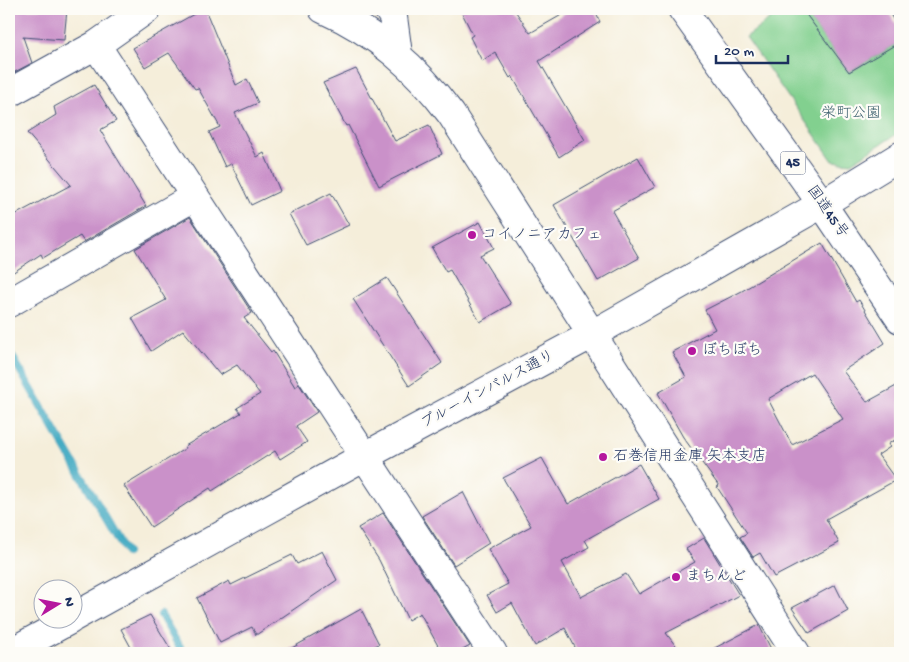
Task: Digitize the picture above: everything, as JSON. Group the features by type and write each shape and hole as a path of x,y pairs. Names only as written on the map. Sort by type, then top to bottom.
{"main road":[{"path":"9,93 96,45 146,9"},
{"path":"323,9 343,18 398,54 427,82 451,114 796,653"},
{"path":"388,9 393,17 398,54"},
{"name":"国道45号","path":"682,9 822,204 900,319"},
{"path":"96,45 493,653"},
{"name":"ブルーインパルス通り","path":"82,613 364,456 591,334 822,204 900,156"},
{"path":"9,302 194,197"},
{"name":"ブルーインパルス通り","path":"10,653 51,630"}],"green space":[{"name":"栄町公園","path":"784,9 802,9 849,72 900,42 900,132 851,163 833,161 746,37"}],"building":[{"path":"9,9 67,9 64,40 23,37 32,63 9,75"},
{"path":"205,9 236,85 247,79 258,103 235,113 257,157 264,153 280,191 251,205 231,164 225,167 209,132 220,127 198,88 195,89 169,53 145,67 133,48"},
{"path":"460,9 514,9 530,33 572,9 594,9 600,22 539,61 585,140 559,157 512,76 510,78 495,52 482,61 470,37 473,35"},
{"path":"802,9 887,9 900,31 900,42 849,72"},
{"path":"356,69 395,141 429,125 442,154 379,186 348,125 346,126 323,83"},
{"path":"94,85 116,121 100,130 146,206 84,242 80,236 43,258 41,254 9,275 9,218 71,185 27,133 56,115 54,107"},
{"path":"638,157 655,187 612,211 639,258 598,281 554,205"},
{"path":"331,193 349,225 306,245 289,214"},
{"path":"190,217 252,313 244,318 271,352 273,351 295,387 299,384 317,412 296,426 307,442 280,459 275,451 212,491 210,488 151,527 124,486 186,448 185,446 241,413 237,408 260,394 237,365 220,375 183,330 151,351 132,318 166,300 135,249"},
{"path":"480,222 494,248 480,255 511,304 480,322 450,270 446,272 432,248"},
{"path":"822,243 856,302 859,300 885,343 843,371 867,402 900,384 900,437 888,444 890,447 878,455 896,480 826,519 839,543 774,577 760,553 753,557 740,537 747,533 717,487 719,486 683,437 658,393 686,377 672,352 715,329 705,310 742,291","holes":["812,373 843,419 792,445 768,399"]},
{"path":"387,278 442,363 409,386 353,299"},
{"path":"542,458 568,504 639,464 659,499 585,540 589,547 562,562 581,597 626,574 639,594 695,562 686,549 704,538 739,595 666,633 681,653 578,653 565,628 535,646 512,603 497,612 487,595 508,584 488,549 531,526 503,478"},
{"path":"463,492 489,543 454,565 422,516"},
{"path":"383,513 470,646 457,653 442,653 420,613 408,620 379,560 358,528"},
{"path":"322,551 337,580 256,635 252,627 220,643 197,598 229,581 231,585 292,555 297,564"},
{"path":"835,585 848,611 809,633 792,608"},
{"path":"361,609 379,644 361,653 283,653"},
{"path":"150,615 173,653 134,653 121,629"},
{"path":"759,625 773,653 705,653"}],"waterway":[{"path":"9,351 126,553"},
{"path":"161,615 183,653"}],"place":[{"name":"コイノニアカフェ","path":"472,235"},
{"name":"ぼちぼち","path":"692,351"},
{"name":"石巻信用金庫 矢本支店","path":"603,457"},
{"name":"まちんど","path":"676,577"}]}
